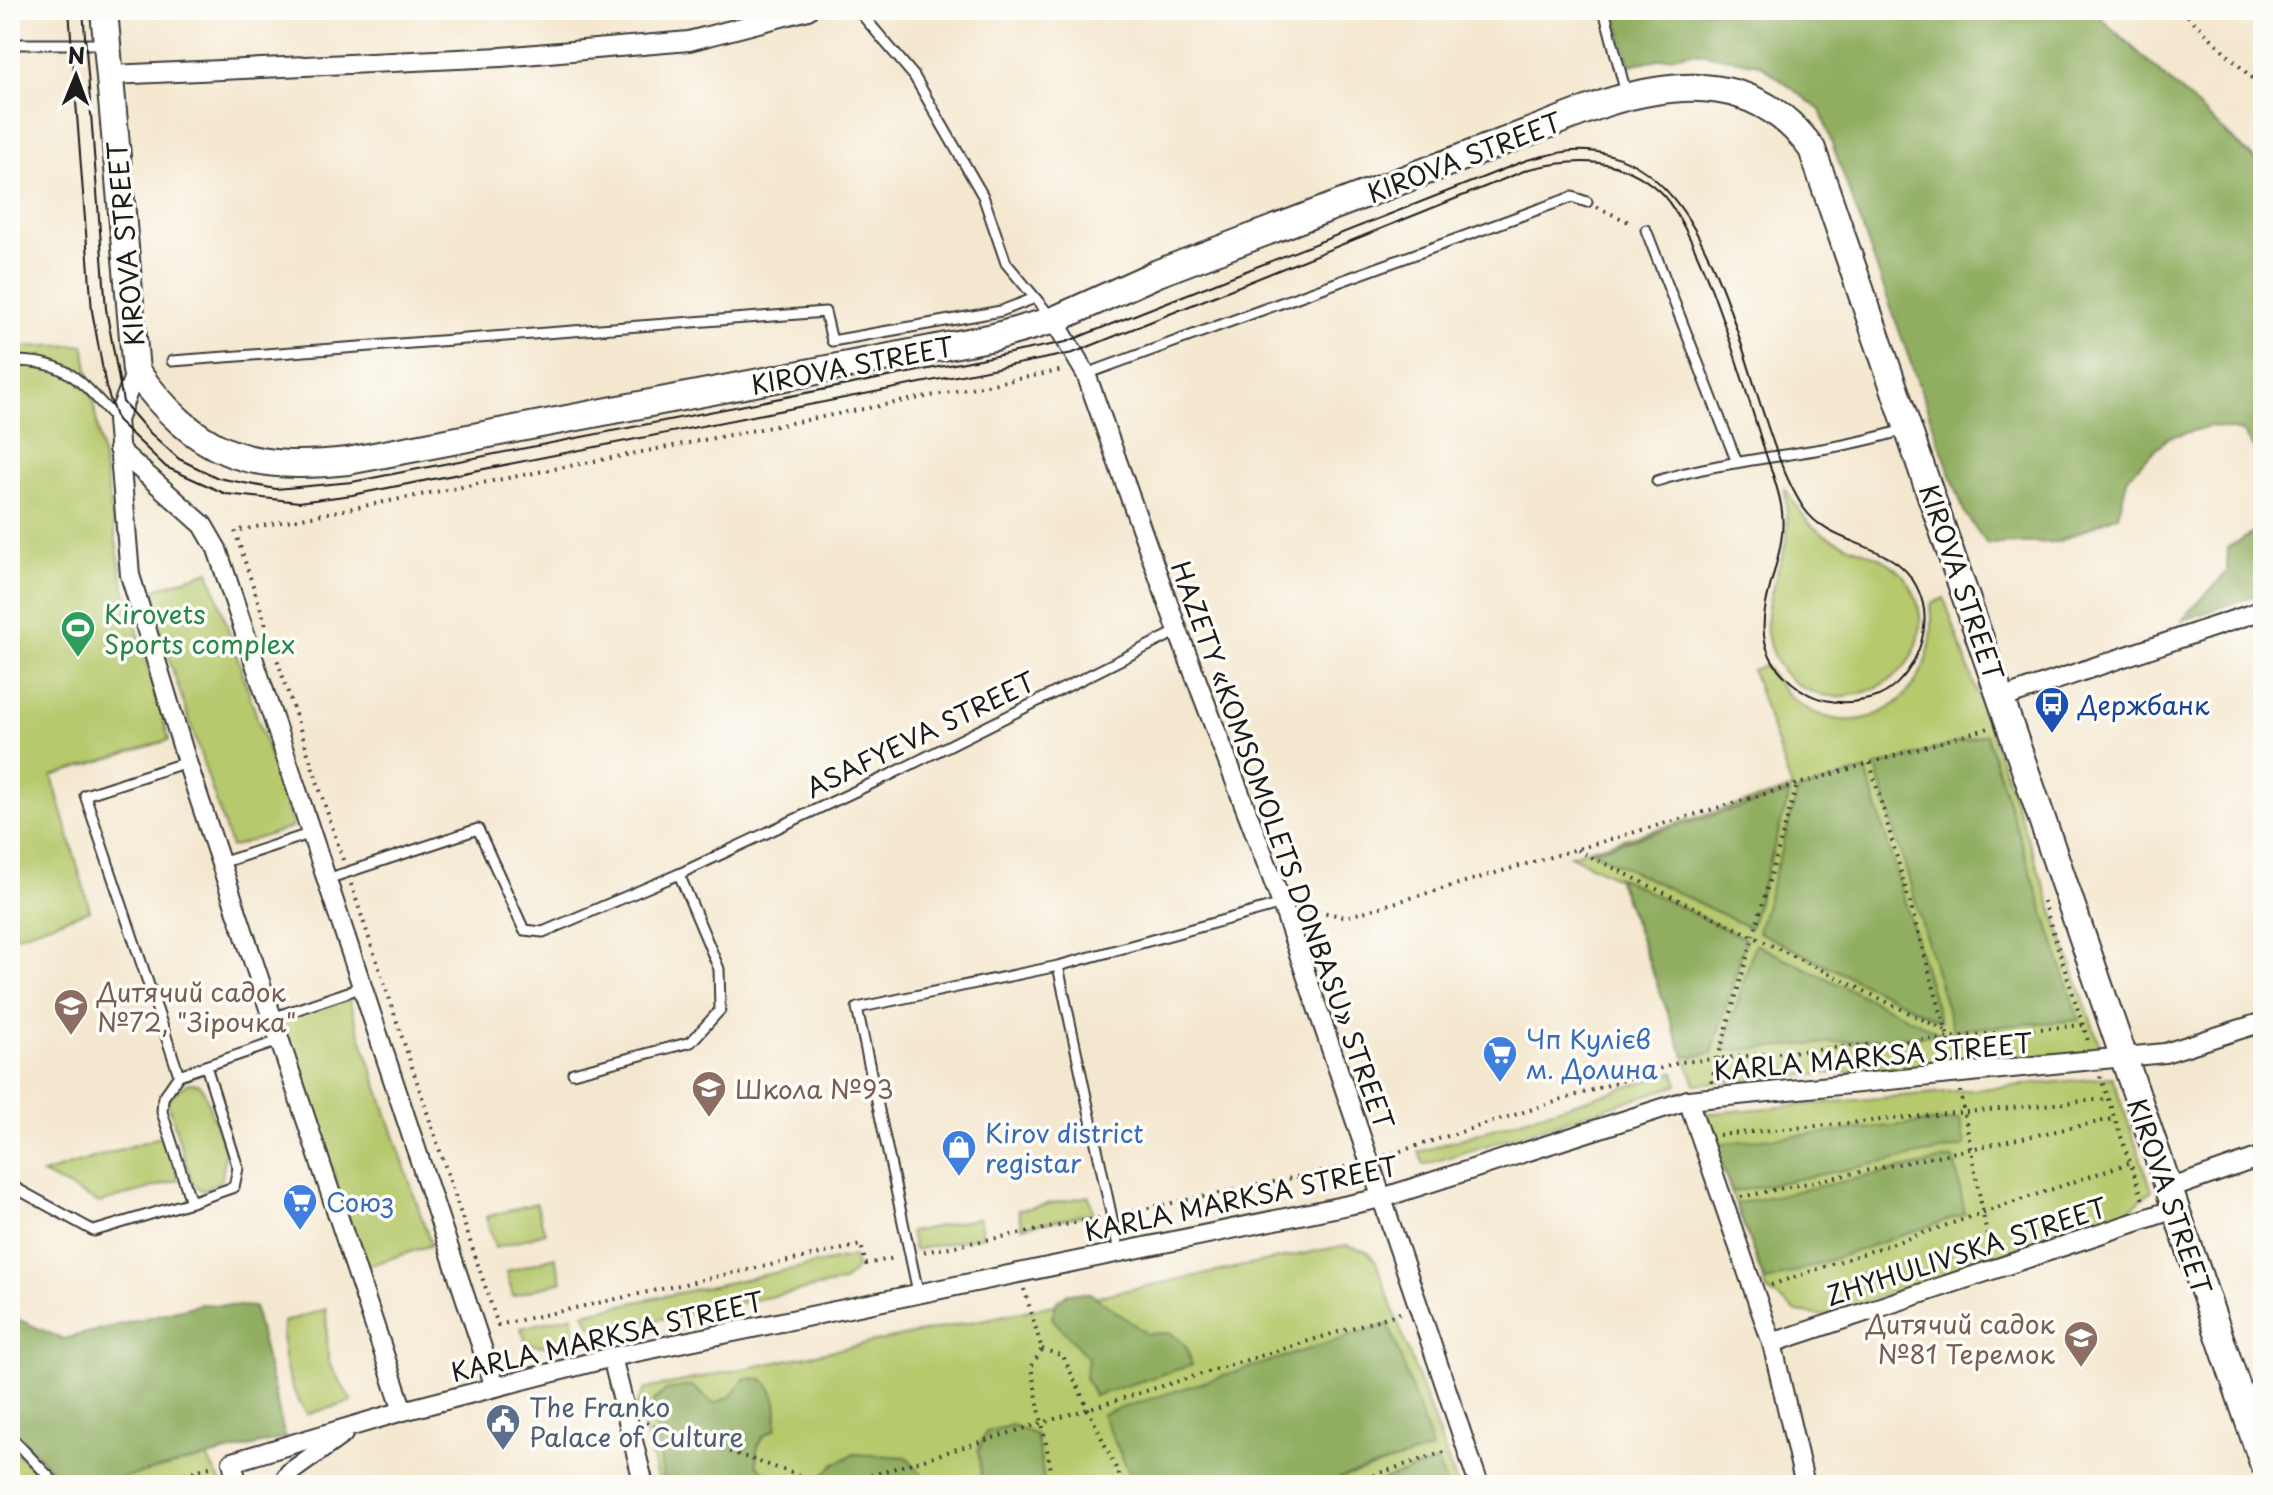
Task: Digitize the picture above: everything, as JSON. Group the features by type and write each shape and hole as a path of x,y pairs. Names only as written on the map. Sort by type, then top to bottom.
{"main road":[{"name":"KIROVA STREET","path":"104,10 136,371 173,416 224,453 263,463 303,466 348,461 994,337 1054,320 1158,273 1650,89 1686,87 1726,90 1768,105 1797,128 1812,149 2263,1463"}],"street":[{"path":"111,75 501,57 689,41 808,10"},
{"name":"HAZETY «KOMSOMOLETS DONBASU» STREET","path":"1054,320 1086,374 1178,631 1282,904 1479,1485"},
{"path":"136,371 117,420 130,575 187,762 403,1411"},
{"path":"118,449 203,525 217,549 324,880 495,1387"},
{"path":"2006,710 2263,610"},
{"name":"KARLA MARKSA STREET","path":"232,1462 403,1411 612,1357 1382,1198 1688,1100 2122,1059 2165,1053 2263,1022"},
{"path":"1688,1100 1772,1343 1805,1485"},
{"name":"ZHYHULIVSKA STREET","path":"1772,1343 1993,1270 2172,1199 2263,1156"},
{"path":"612,1357 644,1485"},
{"path":"281,1485 289,1473 357,1424"},
{"path":"232,1462 238,1485"}],"lane":[{"path":"858,10 914,76 983,196 1006,263 1054,320"},
{"path":"1604,10 1627,96"},
{"path":"10,44 108,44"},
{"path":"1086,374 1572,197 1587,202"},
{"path":"1646,230 1736,460"},
{"path":"172,361 825,312 832,341 1001,311 1035,298"},
{"path":"10,361 43,360 76,377 117,420"},
{"path":"1657,481 1736,460 1837,449 1909,428"},
{"name":"ASAFYEVA STREET","path":"324,880 478,829 524,930 543,932 679,874 894,773 1178,631"},
{"path":"179,1075 85,795 187,762"},
{"path":"221,863 309,834"},
{"path":"573,1073 691,1042 720,1010 719,969 679,874"},
{"path":"918,1292 857,1008 1058,966 1282,904"},
{"path":"1058,966 1119,1251"},
{"path":"272,1018 360,988"},
{"path":"191,1202 162,1112 163,1098 179,1075 279,1041"},
{"path":"10,1185 94,1231 234,1187 238,1168 206,1066"},
{"path":"10,1436 57,1485"}],"path":[{"path":"2182,10 2263,89"},
{"path":"1587,202 1646,230"},
{"path":"1086,374 1062,370 235,531 498,1325 861,1245 866,1264 1329,1173 1681,1062 1949,1034 2083,1025"},
{"path":"1282,904 1346,917 1870,763 2006,710"},
{"path":"1870,763 1949,1034 1993,1270"},
{"path":"1720,1135 1710,1077 1797,785"},
{"path":"1577,849 1949,1034"},
{"path":"1701,1137 2107,1099"},
{"path":"1723,1201 2113,1119"},
{"path":"1754,1291 2129,1163"},
{"path":"1019,1272 1042,1349 1031,1367 1054,1485"},
{"path":"840,1485 1419,1307"},
{"path":"1042,1349 1063,1356 1124,1485"},
{"path":"625,1416 827,1485"},
{"path":"1343,1485 1465,1445"},
{"path":"138,1485 232,1462"}],"green space":[{"path":"1615,10 2092,10 2263,167 2263,462 2242,432 2210,426 2167,438 2128,477 2118,515 2057,542 1987,544 1965,514 1820,110 1760,64 1693,52 1629,65"},
{"name":"Kirovets Sports complex","path":"84,345 122,577 169,740 52,776 90,910 10,938 10,347"},
{"path":"1785,489 1810,524 1837,541 1881,558 1905,578 1914,593 1920,628 1911,657 1892,678 1865,692 1835,696 1807,690 1783,671 1768,639 1769,600 1787,537"},
{"path":"2263,520 2263,593 2181,621 2227,572 2228,547 2261,529"},
{"path":"209,571 293,827 231,847 147,592"},
{"path":"1944,598 2102,1052 1695,1084 1617,878 1570,855 1792,789 1752,670 1765,665 1790,696 1818,714 1847,720 1875,715 1900,700 1919,676 1930,643 1931,604"},
{"path":"1986,734 2079,1020 1953,1030 1876,767"},
{"path":"1866,770 1940,1021 1758,932 1798,791"},
{"path":"1790,793 1750,928 1591,851"},
{"path":"1618,877 1746,939 1712,1053 1691,1057 1683,1054"},
{"path":"1755,944 1942,1034 1723,1051"},
{"path":"348,998 431,1245 365,1267 282,1020"},
{"path":"1674,1072 1678,1085 1424,1165 1419,1152"},
{"path":"2112,1077 2152,1190 2129,1210 1825,1316 1797,1312 1767,1290 1703,1114"},
{"path":"189,1083 199,1084 203,1089 225,1152 222,1179 203,1191 192,1183 168,1103 170,1096"},
{"path":"1960,1119 1965,1146 1732,1192 1714,1144"},
{"path":"163,1136 179,1180 99,1203 42,1174"},
{"path":"1954,1158 1965,1214 1765,1282 1736,1204"},
{"path":"1089,1196 1093,1213 1022,1227 1018,1210"},
{"path":"536,1203 545,1233 495,1248 486,1217"},
{"path":"979,1218 983,1236 914,1250 910,1232"},
{"path":"1346,1245 1367,1251 1376,1262 1457,1485 659,1485 637,1403 645,1389"},
{"path":"854,1256 856,1269 843,1282 611,1329 592,1327 584,1313"},
{"path":"555,1257 562,1281 513,1296 506,1272"},
{"path":"1068,1293 1090,1293 1147,1334 1171,1333 1187,1347 1192,1365 1094,1396 1085,1377 1088,1358 1052,1318 1057,1301"},
{"path":"201,1304 254,1307 285,1438 93,1485 66,1485 10,1427 10,1316 63,1339"},
{"path":"326,1309 328,1361 352,1402 307,1414 294,1393 286,1370 283,1322"},
{"path":"573,1315 574,1335 569,1338 544,1346 526,1342 521,1328"},
{"path":"1389,1324 1432,1449 1318,1485 1135,1485 1102,1414"},
{"path":"745,1378 763,1379 772,1391 777,1408 776,1429 759,1443 757,1465 770,1477 804,1485 664,1485 653,1402 666,1390 692,1386 714,1404 731,1396"},
{"path":"1012,1425 1036,1435 1045,1485 983,1485 978,1451 986,1432"},
{"path":"10,1446 49,1485 10,1485"},
{"path":"854,1454 907,1457 931,1485 813,1485 835,1464"},
{"path":"207,1457 222,1485 93,1485"},
{"path":"1437,1462 1446,1485 1368,1485"}],"tram line":[{"path":"69,10 92,311 106,387 117,420 166,467 226,494 299,502 352,495 1073,353 1529,169 1564,163 1597,163 1629,171 1659,191 1689,237 1718,308 1781,505 1779,554 1766,602 1764,624 1766,647 1778,668 1800,689 1817,698 1835,702 1864,700 1897,684 1920,646 1925,617 1914,582 1886,556 1832,532 1816,522 1803,507 1781,463 1722,289 1697,234 1665,189 1624,160 1572,151 1527,160 1066,342 352,482 276,489 218,478 179,459 148,431 123,402 106,309 83,10"}],"place":[{"name":"Kirovets Sports complex","path":"78,659"},
{"name":"Держбанк","path":"2052,735"},
{"name":"Дитячий садок №72, \"Зірочка\"","path":"71,1037"},
{"name":"Чп Кулієв м. Долина","path":"1500,1084"},
{"name":"Школа №93","path":"709,1119"},
{"name":"Kirov district registar","path":"959,1178"},
{"name":"Союз","path":"300,1232"},
{"name":"Дитячий садок №81 Теремок","path":"2081,1369"},
{"name":"The Franko Palace of Culture","path":"503,1452"}]}
